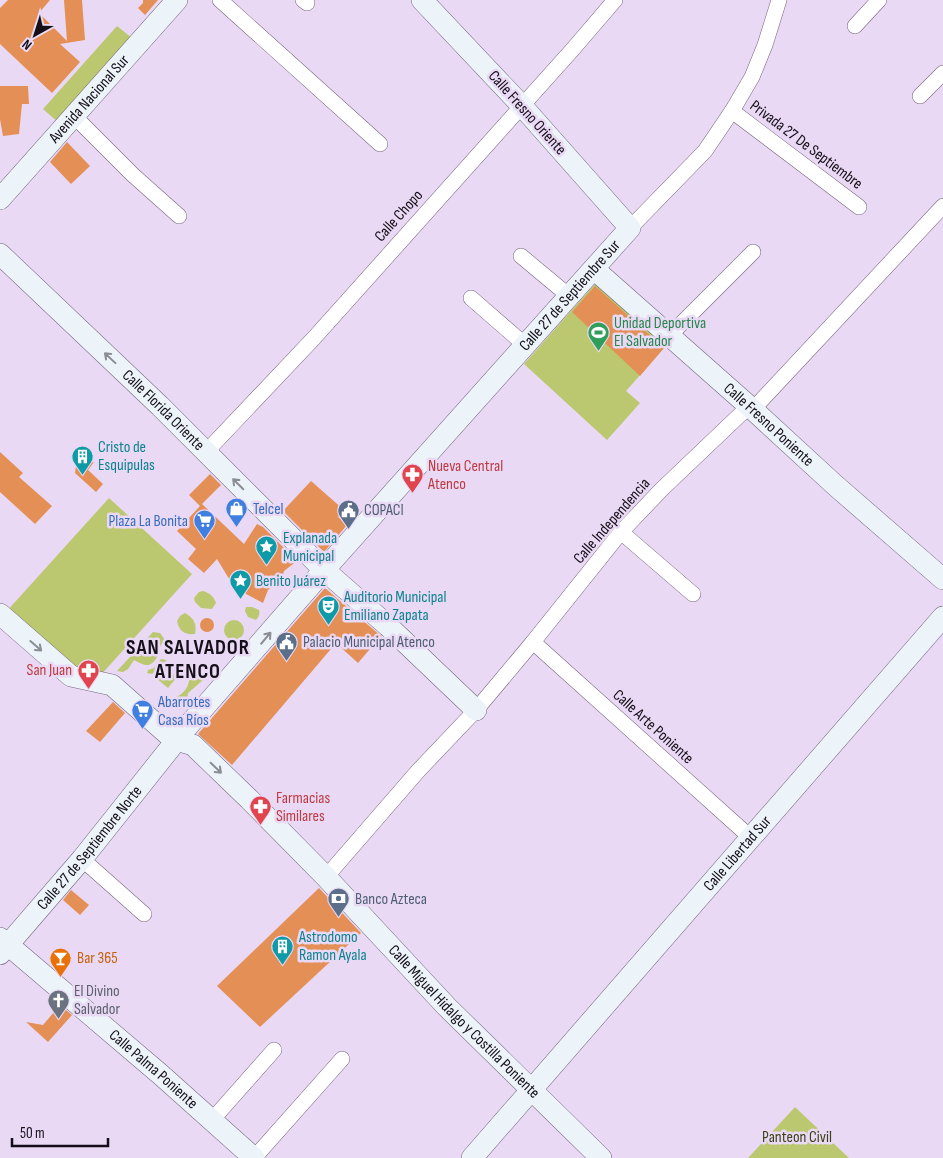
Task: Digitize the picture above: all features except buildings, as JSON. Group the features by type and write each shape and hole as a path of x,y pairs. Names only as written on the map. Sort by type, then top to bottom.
{"street":[{"name":"Avenida Nacional Sur","path":"0,199 178,0"},
{"path":"220,0 380,144"},
{"name":"Calle Fresno Oriente","path":"422,0 522,106 630,228"},
{"name":"Calle Chopo","path":"206,452 308,345 615,0"},
{"name":"Calle 27 de Septiembre Sur","path":"177,741 324,570 525,345 630,228 705,151 752,77 765,46 779,0"},
{"path":"855,26 879,0"},
{"path":"920,96 943,73"},
{"name":"Privada 27 De Septiembre","path":"732,111 859,207"},
{"path":"74,116 133,175 179,216"},
{"name":"Calle Independencia","path":"326,877 418,771 476,710 621,532 662,489 745,410 757,405 943,206"},
{"path":"669,336 753,252"},
{"name":"Calle Florida Oriente","path":"0,254 160,406 324,570 388,626 476,710"},
{"path":"521,256 569,296"},
{"name":"Calle Fresno Poniente","path":"594,268 836,486 943,579"},
{"path":"471,298 525,345"},
{"path":"621,532 693,594"},
{"name":"Calle Miguel Hidalgo y Costilla Poniente","path":"0,614 71,676 112,685 177,741 184,742 197,749 250,799 326,877 447,1007 600,1158"},
{"name":"Calle Libertad Sur","path":"472,1158 943,617"},
{"name":"Calle Arte Poniente","path":"533,642 750,837"},
{"name":"Calle 27 de Septiembre Norte","path":"3,945 82,859 177,741"},
{"path":"82,859 144,914"},
{"name":"Calle Palma Poniente","path":"3,945 212,1120 254,1158"},
{"path":"212,1120 274,1050"},
{"path":"254,1158 342,1059"}],"green space":[{"path":"117,26 132,38 59,123 43,109"},
{"name":"Unidad Deportiva El Salvador","path":"602,276 672,339 626,391 640,403 607,440 524,364"},
{"path":"109,498 192,574 99,677 72,672 6,612"},
{"path":"203,591 210,594 216,603 212,609 201,608 195,602 194,598 199,592"},
{"path":"246,607 259,610 256,620 248,617 245,611"},
{"path":"185,613 194,622 196,627 195,634 185,633 179,627 177,621"},
{"path":"234,620 241,623 244,630 241,637 234,640 227,637 224,630 227,623"},
{"path":"153,632 160,633 165,640 153,663 145,665 134,660 128,669 123,672 117,671"},
{"path":"161,659 166,660 166,662 152,674 147,673 148,670 154,668"},
{"path":"166,667 177,677 168,688 156,678"},
{"path":"196,672 203,676 203,680 188,693 186,706 183,709 179,708 175,703 175,698 186,689 189,676"},
{"name":"Panteon Civil","path":"795,1107 849,1158 748,1158"}],"place":[{"name":"Unidad Deportiva El Salvador","path":"598,351"},
{"name":"Cristo de Esquipulas","path":"82,475"},
{"name":"Nueva Central Atenco","path":"412,494"},
{"name":"Telcel","path":"237,528"},
{"name":"COPACI","path":"348,529"},
{"name":"Plaza La Bonita","path":"204,540"},
{"name":"Explanada Municipal","path":"267,566"},
{"name":"Benito Juárez","path":"240,600"},
{"name":"Auditorio Municipal Emiliano Zapata","path":"328,625"},
{"name":"Palacio Municipal Atenco","path":"287,661"},
{"name":"San Juan","path":"88,689"},
{"name":"Abarrotes Casa Ríos","path":"142,730"},
{"name":"Farmacias Similares","path":"260,826"},
{"name":"Banco Azteca","path":"339,918"},
{"name":"Astrodomo Ramon Ayala","path":"283,965"},
{"name":"Bar 365","path":"61,977"},
{"name":"El Divino Salvador","path":"58,1019"}],"district":[{"name":"SAN SALVADOR ATENCO","path":"188,659"}]}
